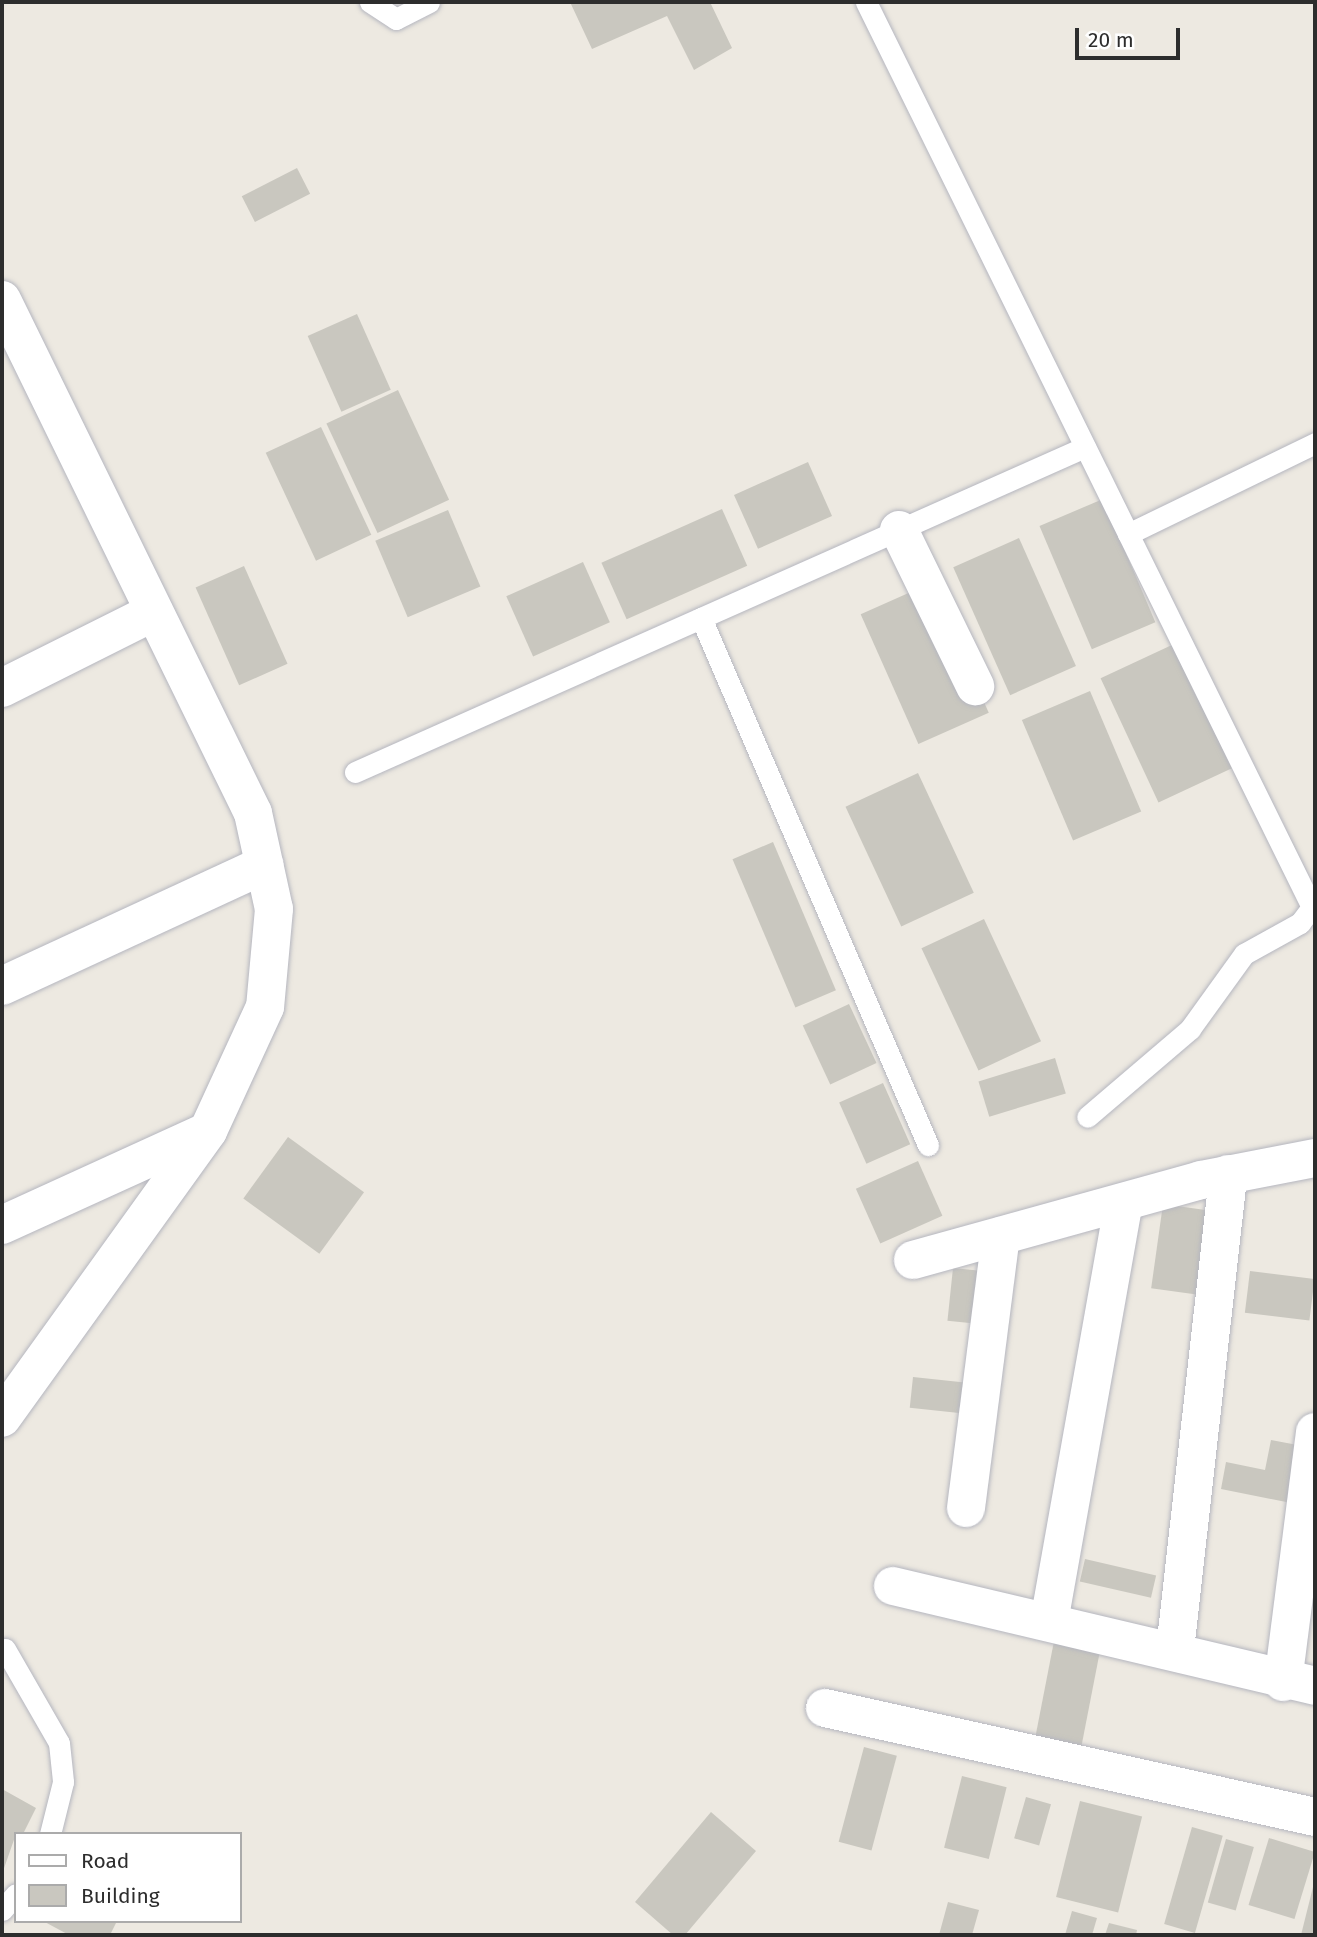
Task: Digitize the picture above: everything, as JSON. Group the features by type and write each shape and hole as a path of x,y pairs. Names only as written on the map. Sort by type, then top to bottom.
{"street":[{"path":"2,300 16,365 154,612 253,813 274,909 265,1007 208,1131 2,1418"},
{"path":"899,530 975,685"},
{"path":"2,688 154,612"},
{"path":"2,986 264,865"},
{"path":"2,1225 208,1131"},
{"path":"913,1260 1228,1174 1315,1158"},
{"path":"1175,1650 1228,1174"},
{"path":"1049,1622 1124,1203"},
{"path":"966,1508 1001,1236"},
{"path":"893,1586 1175,1650 1299,1684 1315,1432"},
{"path":"825,1708 1315,1817"}],"lane":[{"path":"370,2 375,10 396,19 429,2"},
{"path":"866,2 1312,907 1300,923 1244,954 1190,1029 1087,1117"},
{"path":"1128,534 1315,443"},
{"path":"355,772 1085,447"},
{"path":"701,618 928,1145"},
{"path":"5,1649 59,1743 63,1782 50,1832"},
{"path":"2,1910 14,1896"}],"building":[{"path":"570,2 710,2 732,48 694,70 667,16 592,49"},
{"path":"297,168 310,194 255,222 242,196"},
{"path":"357,314 391,390 341,412 308,336"},
{"path":"398,390 449,500 378,533 326,423"},
{"path":"321,427 371,535 316,561 266,453"},
{"path":"808,462 832,516 758,549 734,495"},
{"path":"1103,499 1155,622 1092,649 1039,526"},
{"path":"722,509 747,566 627,619 601,563"},
{"path":"448,510 480,586 408,617 375,541"},
{"path":"1019,538 1076,666 1010,695 953,567"},
{"path":"583,562 610,622 533,656 506,596"},
{"path":"244,566 288,664 239,685 196,588"},
{"path":"931,583 989,713 918,744 861,614"},
{"path":"1174,644 1232,768 1158,802 1101,678"},
{"path":"1090,691 1141,812 1073,841 1022,720"},
{"path":"918,773 974,893 901,926 845,807"},
{"path":"773,842 836,990 795,1007 732,859"},
{"path":"984,919 1041,1041 979,1071 921,948"},
{"path":"849,1004 876,1063 830,1084 803,1026"},
{"path":"1055,1058 1066,1093 989,1117 978,1081"},
{"path":"883,1083 910,1144 866,1164 839,1103"},
{"path":"288,1137 364,1192 319,1254 243,1198"},
{"path":"918,1161 942,1216 880,1243 856,1189"},
{"path":"1163,1204 1217,1212 1206,1296 1151,1288"},
{"path":"953,1268 990,1272 984,1325 947,1321"},
{"path":"1250,1271 1315,1279 1309,1321 1245,1313"},
{"path":"913,1377 972,1383 968,1414 910,1408"},
{"path":"1271,1440 1308,1447 1296,1504 1221,1489 1226,1462 1265,1470"},
{"path":"1085,1559 1156,1575 1151,1598 1080,1581"},
{"path":"1055,1636 1101,1645 1081,1748 1035,1739"},
{"path":"864,1747 897,1756 871,1850 839,1842"},
{"path":"962,1776 1007,1787 989,1859 944,1848"},
{"path":"2,1789 36,1808 24,1832 14,1832 14,1840 2,1874"},
{"path":"1026,1797 1051,1804 1039,1846 1014,1838"},
{"path":"1080,1801 1142,1816 1118,1913 1056,1897"},
{"path":"711,1812 756,1851 685,1935 673,1935 635,1902"},
{"path":"1192,1827 1223,1836 1195,1933 1164,1924"},
{"path":"1269,1838 1315,1852 1294,1919 1249,1905"},
{"path":"1226,1839 1254,1847 1236,1910 1208,1902"},
{"path":"1314,1883 1315,1935 1301,1935"},
{"path":"948,1902 979,1910 972,1935 939,1935"},
{"path":"1072,1911 1097,1918 1092,1935 1065,1935"},
{"path":"47,1923 116,1923 110,1935 69,1935"},
{"path":"1109,1923 1137,1930 1136,1935 1105,1935"}]}
